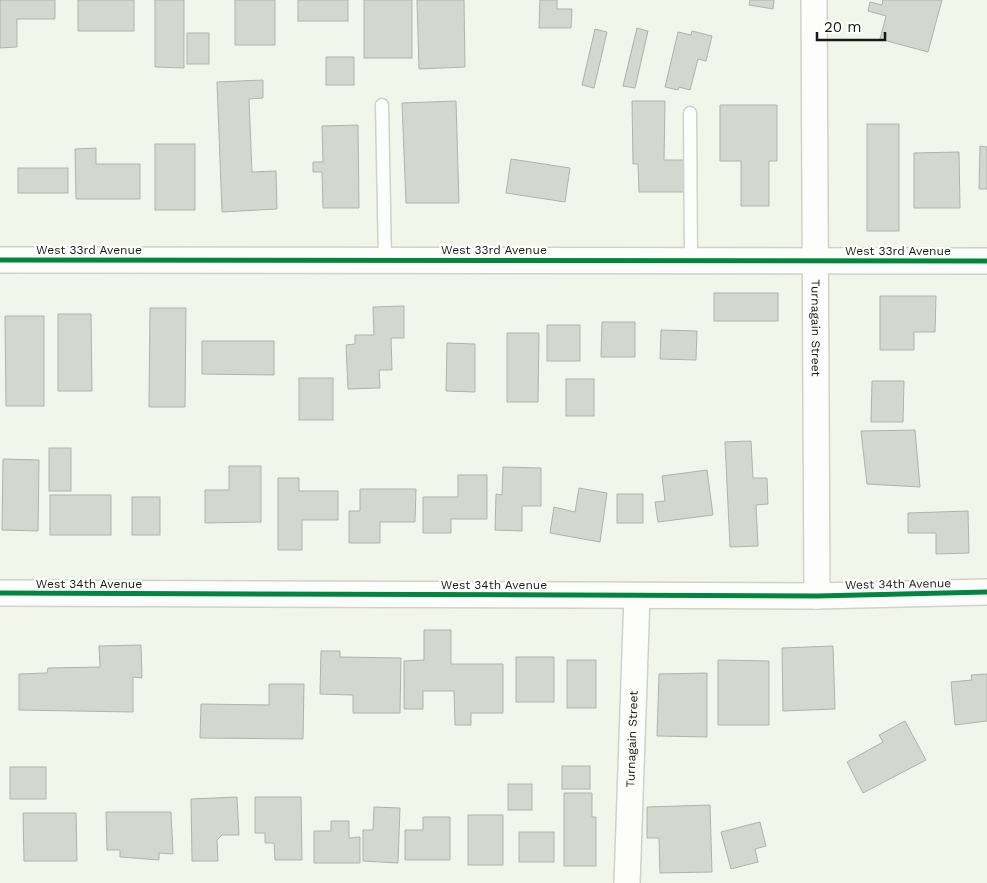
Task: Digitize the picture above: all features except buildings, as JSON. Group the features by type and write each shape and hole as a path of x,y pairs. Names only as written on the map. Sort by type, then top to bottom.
{"street":[{"name":"Turnagain Street","path":"814,0 817,596"},
{"name":"West 33rd Avenue","path":"0,260 987,261"},
{"name":"West 34th Avenue","path":"0,593 817,596 987,592"},
{"name":"Turnagain Street","path":"627,883 637,596"}],"lane":[{"path":"382,105 385,260"},
{"path":"690,113 691,260"}],"cycle path":[{"path":"0,260 987,261"},
{"path":"0,593 817,596 987,592"}]}
